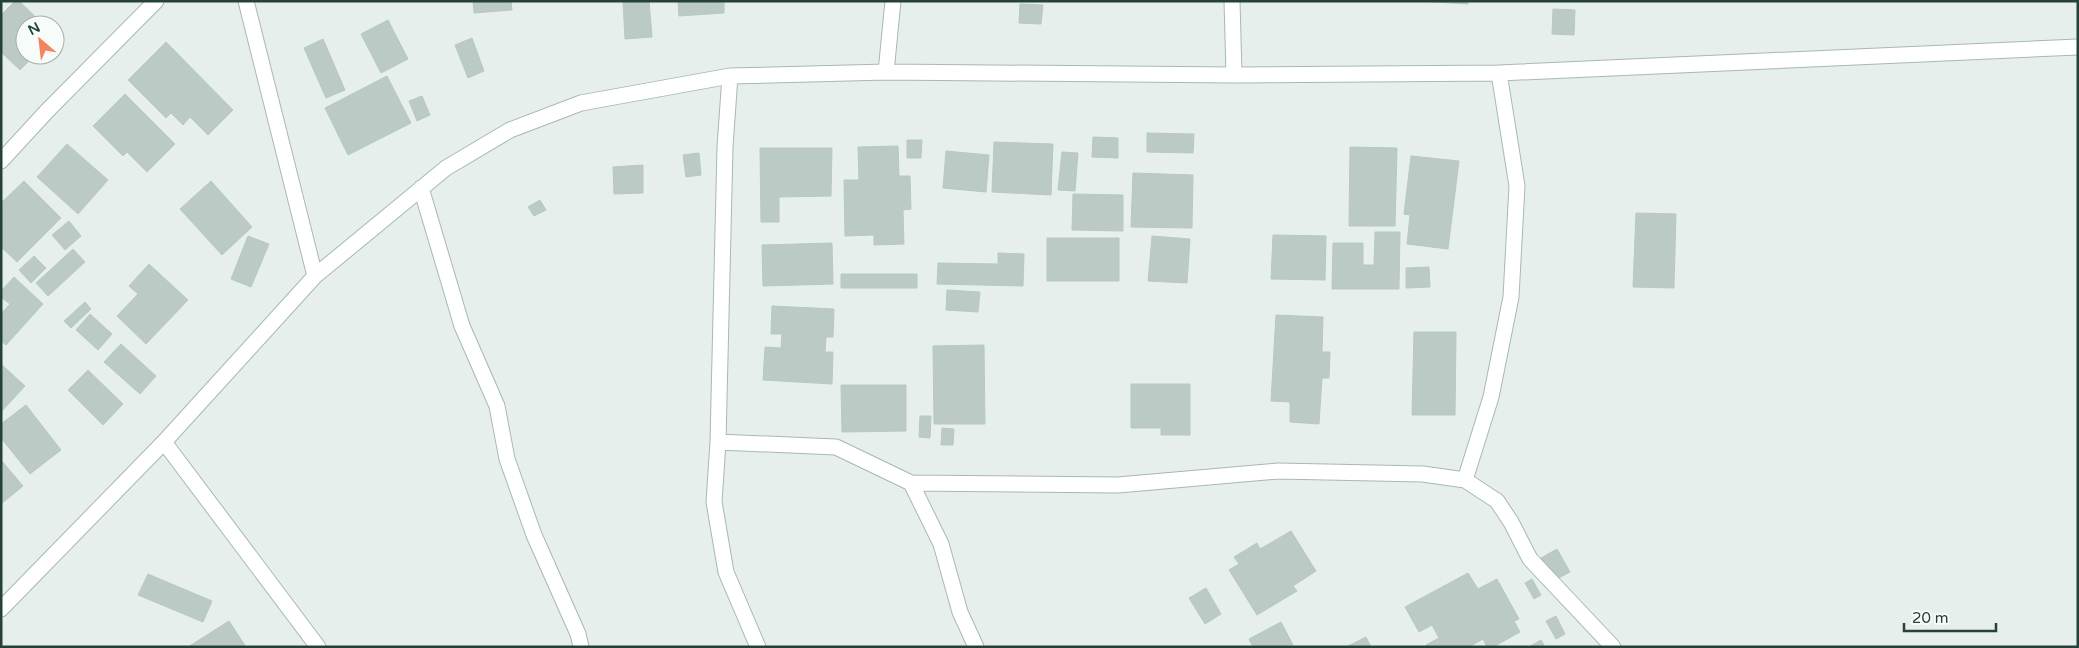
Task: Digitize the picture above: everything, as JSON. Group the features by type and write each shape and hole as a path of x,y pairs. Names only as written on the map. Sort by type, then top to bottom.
{"street":[{"path":"1,161 47,111 156,1"},
{"path":"246,1 315,276"},
{"path":"886,72 893,1"},
{"path":"1232,1 1234,75"},
{"path":"1,609 164,442 315,276 446,168 510,130 581,103 730,76 886,72 1234,75 1499,73 2078,47"},
{"path":"1465,480 1491,397 1511,297 1517,186 1499,73"},
{"path":"730,76 725,147 718,442 714,502 726,572 758,647"},
{"path":"421,188 462,326 497,406 508,458 531,526 581,647"},
{"path":"164,442 318,647"},
{"path":"718,442 836,447 911,483 1118,485 1278,471 1422,474 1465,480 1497,501 1511,522 1530,559 1613,647"},
{"path":"911,483 941,544 960,612 976,647"}],"building":[{"path":"15,1 19,1 34,15 15,15 15,65 25,65 20,70 1,52 1,15"},
{"path":"473,1 511,1 512,10 474,13"},
{"path":"623,1 649,1 652,37 625,39"},
{"path":"678,1 724,1 724,13 679,16"},
{"path":"1420,1 1468,1 1468,4"},
{"path":"1020,4 1043,5 1041,24 1019,23"},
{"path":"1553,9 1575,10 1574,35 1552,34"},
{"path":"388,20 408,59 381,73 361,34"},
{"path":"472,38 484,71 468,78 455,45"},
{"path":"323,39 345,90 326,98 304,48"},
{"path":"166,42 233,110 208,135 190,117 183,125 171,113 166,118 128,80"},
{"path":"387,76 411,123 348,155 325,108"},
{"path":"125,94 175,144 147,172 127,152 123,156 93,126"},
{"path":"422,96 430,115 417,121 409,101"},
{"path":"1147,133 1194,134 1193,153 1147,152"},
{"path":"1093,137 1118,138 1118,158 1092,157"},
{"path":"907,140 922,140 921,158 907,158"},
{"path":"994,142 1053,144 1051,195 992,192"},
{"path":"67,144 108,180 78,214 37,177"},
{"path":"898,146 899,176 910,176 911,209 903,210 904,244 874,245 874,235 845,236 844,180 859,180 858,147"},
{"path":"1350,147 1397,148 1395,226 1349,226"},
{"path":"760,148 832,148 831,196 779,197 779,222 761,222"},
{"path":"946,151 989,155 986,192 943,188"},
{"path":"1062,152 1078,153 1075,191 1058,190"},
{"path":"699,153 701,175 686,177 683,155"},
{"path":"1411,156 1459,161 1448,249 1407,244 1410,215 1404,214"},
{"path":"643,165 643,193 614,194 613,167"},
{"path":"1133,173 1193,175 1192,228 1131,227"},
{"path":"24,181 61,218 17,262 1,247 1,203"},
{"path":"211,181 252,227 222,255 180,209"},
{"path":"1073,194 1123,195 1123,231 1072,230"},
{"path":"540,200 546,210 534,216 528,207"},
{"path":"1636,213 1676,214 1674,288 1633,287"},
{"path":"69,221 81,236 65,250 52,235"},
{"path":"1375,232 1400,232 1399,289 1332,289 1333,243 1363,243 1363,265 1374,265"},
{"path":"1273,235 1326,236 1325,280 1271,279"},
{"path":"248,236 269,244 251,287 231,279"},
{"path":"1152,236 1190,239 1187,283 1148,281"},
{"path":"1047,238 1119,238 1119,281 1047,281"},
{"path":"832,243 833,284 763,286 762,245"},
{"path":"73,249 85,262 48,296 36,283"},
{"path":"998,253 1024,254 1023,286 937,284 938,263 998,264"},
{"path":"34,256 46,268 31,283 19,270"},
{"path":"149,264 188,300 146,344 117,316 138,294 129,286"},
{"path":"1429,267 1430,287 1406,288 1406,268"},
{"path":"841,274 917,274 917,288 841,288"},
{"path":"14,277 43,304 6,345 1,341 1,314 10,304 1,297 1,291"},
{"path":"947,290 980,292 978,312 946,310"},
{"path":"85,302 91,309 71,328 64,321"},
{"path":"772,306 834,309 833,337 826,337 825,352 833,352 832,384 763,380 765,347 781,348 782,334 771,334"},
{"path":"90,314 112,334 98,350 76,330"},
{"path":"1276,315 1323,317 1322,352 1330,352 1329,378 1322,378 1319,424 1290,422 1290,402 1271,401"},
{"path":"1414,332 1456,332 1455,415 1412,415"},
{"path":"121,344 156,376 140,394 104,362"},
{"path":"984,345 985,424 934,424 933,346"},
{"path":"1,364 25,386 1,412"},
{"path":"88,370 123,404 103,425 68,390"},
{"path":"1131,384 1190,384 1190,435 1161,435 1161,428 1131,428"},
{"path":"841,385 906,385 906,431 842,432"},
{"path":"26,405 61,450 30,474 1,438 1,424"},
{"path":"920,416 931,416 930,438 919,437"},
{"path":"942,428 954,429 953,445 941,445"},
{"path":"1,460 23,486 1,504"},
{"path":"1291,531 1316,571 1293,586 1297,591 1257,615 1229,570 1239,564 1234,557 1257,543 1260,549"},
{"path":"1557,549 1570,572 1553,581 1541,558"},
{"path":"1468,573 1478,589 1497,579 1519,619 1514,621 1520,632 1493,647 1487,647 1483,639 1469,647 1427,647 1426,645 1439,638 1432,625 1419,632 1405,607"},
{"path":"148,574 212,601 203,622 138,595"},
{"path":"1532,579 1541,595 1534,599 1525,583"},
{"path":"1206,588 1221,614 1205,624 1189,598"},
{"path":"1556,616 1565,634 1556,639 1546,621"},
{"path":"229,621 246,647 188,647"},
{"path":"1281,622 1293,645 1253,647 1249,639"},
{"path":"1366,637 1371,647 1346,647"},
{"path":"1541,640 1545,647 1529,647"}]}
